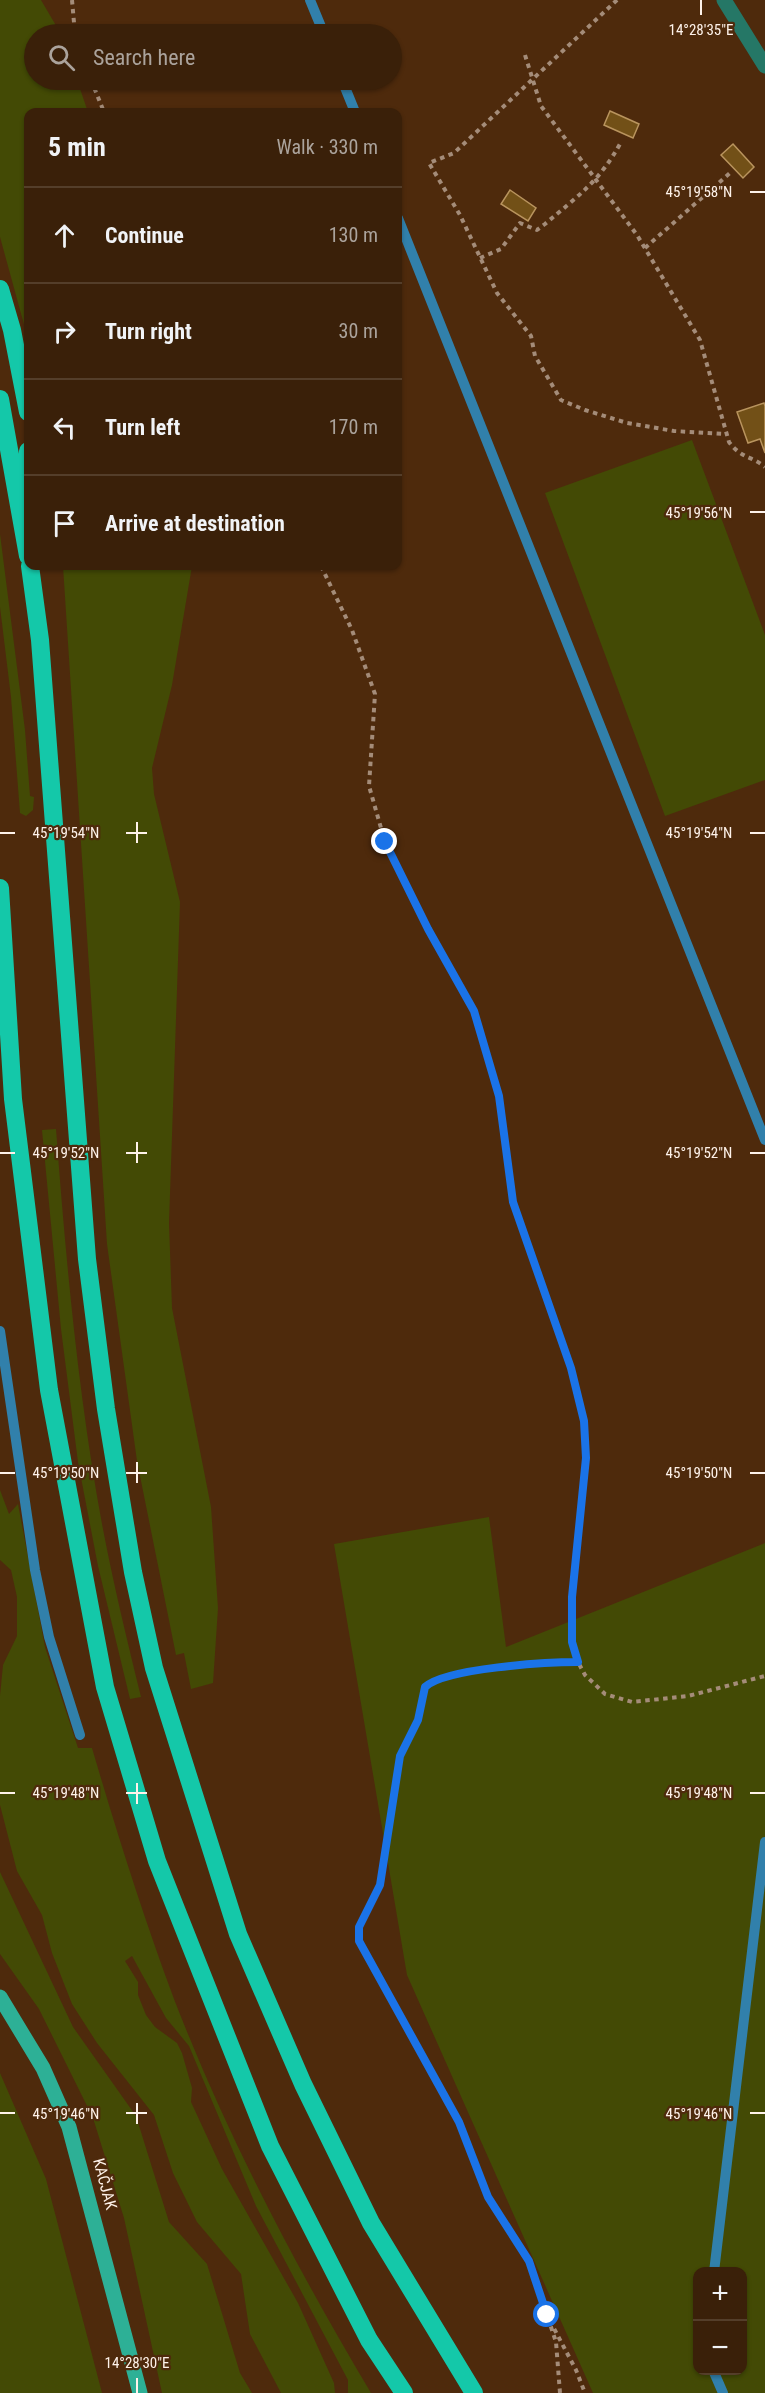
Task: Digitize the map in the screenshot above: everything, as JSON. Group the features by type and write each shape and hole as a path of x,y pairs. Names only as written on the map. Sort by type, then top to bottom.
{"highway":[{"path":"0,289 12,330 24,392"},
{"path":"0,399 24,526"},
{"path":"31,570 40,640 87,1259 110,1433 133,1572 154,1668 238,1934 303,2084 371,2223 474,2393"},
{"path":"0,888 13,1099 49,1390 105,1687 157,1861 270,2146 369,2340 404,2393"}],"main road":[{"name":"KAČJAK","path":"0,1997 43,2067 72,2135 140,2393"}],"lane":[{"path":"723,0 765,66"}],"path":[{"path":"72,0 74,24"},
{"path":"617,0 454,153 429,163 460,214 497,293 531,336 535,356 561,400 585,411 627,423 674,431 727,434"},
{"path":"525,55 542,106 645,248 700,340 729,442 739,455 756,460 765,467"},
{"path":"95,90 102,108"},
{"path":"479,258 501,249 519,223 537,230 596,181 606,169 621,142"},
{"path":"645,248 730,173"},
{"path":"323,570 352,630 375,694 369,786 385,842 428,929 474,1011 499,1096 513,1202 571,1368 584,1421 586,1458 572,1597 572,1642 578,1662 585,1675 605,1694 632,1702 688,1696 765,1676"},
{"path":"560,2393 556,2342 529,2261 488,2197 459,2122 359,1941 359,1927 380,1885 400,1756 418,1720 425,1687 444,1677 545,1662 578,1662"},
{"path":"547,2315 560,2336 585,2393"}],"green space":[{"path":"0,0 41,0 55,24 24,24 24,90 80,90 87,108 24,108 24,324 0,237"},
{"path":"692,440 765,635 765,780 665,816 545,493"},
{"path":"0,534 25,730 30,796 34,797 33,810 26,816 20,813 11,697 0,607"},
{"path":"63,570 191,570 172,685 152,768 154,794 180,902 169,1223 172,1308 211,1507 218,1608 213,1683 191,1689 184,1653 176,1655 137,1461 107,1244"},
{"path":"56,1129 69,1278 86,1426 106,1546 141,1697 130,1699 98,1566 78,1462 61,1329 42,1130"},
{"path":"0,1490 9,1514 18,1504 45,1647 78,1748 92,1748 141,1906 174,1999 217,2101 264,2200 316,2298 371,2393 348,2393 348,2380 256,2206 189,2046 166,2018 132,1956 125,1961 138,1982 138,1995 146,2015 155,2027 177,2043 182,2053 192,2088 191,2102 222,2169 298,2303 334,2383 335,2393 281,2393 250,2334 241,2274 197,2222 173,2173 154,2115 97,2043 72,2004 52,1953 42,1915 17,1871 0,1805 0,1696 3,1665 17,1636 17,1597 11,1570 0,1560"},
{"path":"489,1517 506,1647 765,1543 765,2393 593,2393 407,1975 334,1544"},
{"path":"0,1872 73,2027 136,2116 169,2222 207,2264 240,2373 252,2393 162,2393 124,2218 93,2118 39,2009 0,1954"},
{"path":"0,2073 46,2179 102,2393 0,2393"}],"building":[{"path":"610,111 639,124 633,138 604,125"},
{"path":"733,144 754,167 743,178 721,155"},
{"path":"510,190 536,208 528,221 501,204"},
{"path":"764,403 765,453 760,439 748,443 737,412"}],"waterway":[{"path":"310,0 320,24"},
{"path":"346,90 353,108"},
{"path":"402,228 765,1140"},
{"path":"0,1331 35,1570 49,1637 80,1735"},
{"path":"715,2267 765,1842"},
{"path":"715,2375 723,2393"}],"route":[{"path":"385,842 428,929 474,1011 499,1096 513,1202 571,1368 584,1421 586,1458 572,1597 572,1642 578,1662 545,1662 444,1677 430,1682 425,1687 418,1720 400,1756 380,1885 359,1927 359,1941 459,2122 488,2197 529,2261 547,2315"}]}
